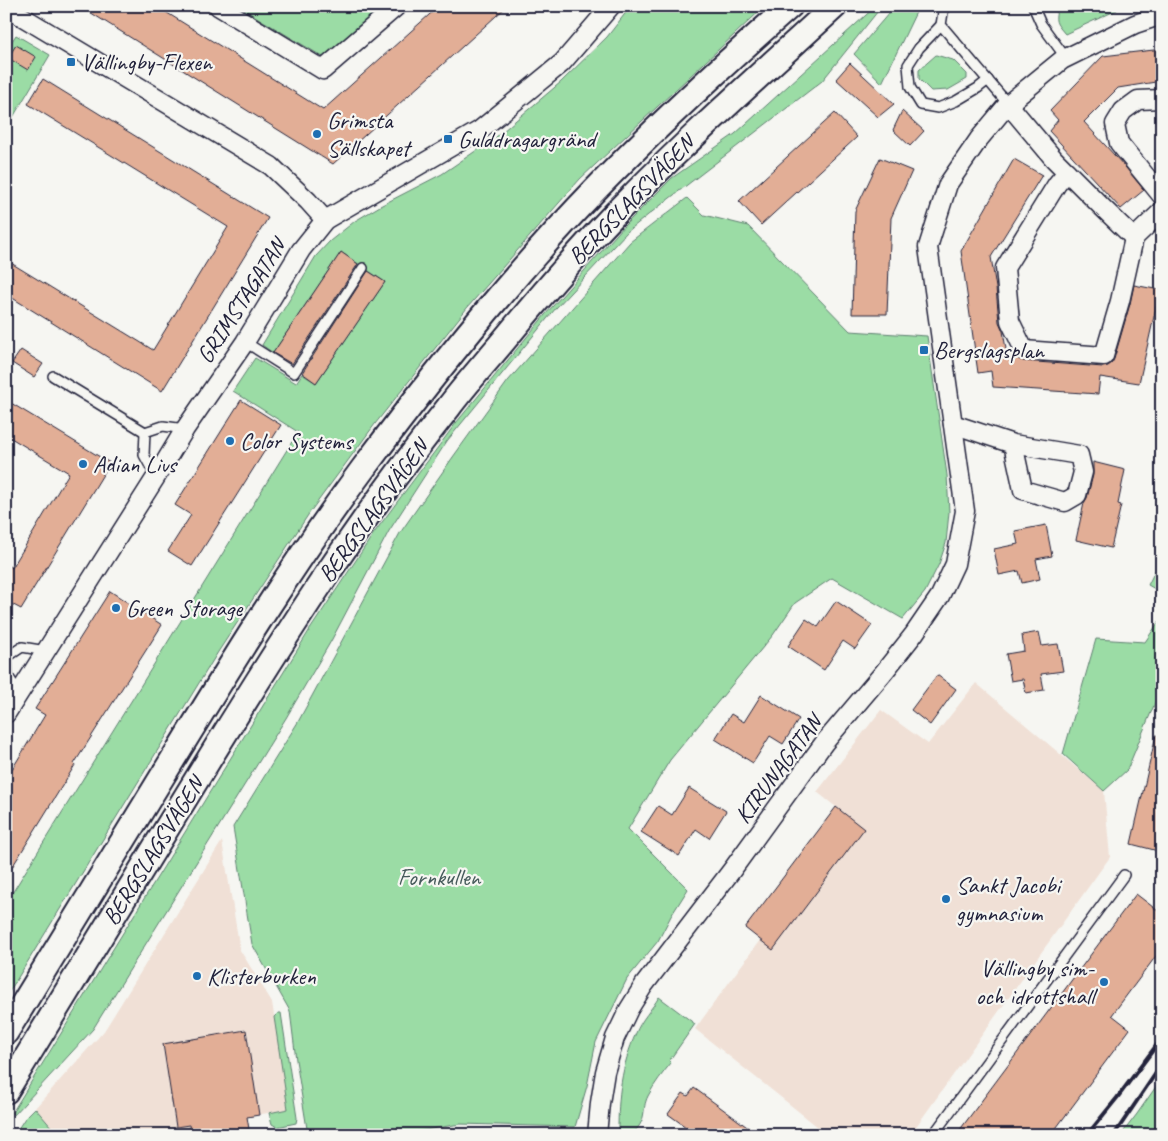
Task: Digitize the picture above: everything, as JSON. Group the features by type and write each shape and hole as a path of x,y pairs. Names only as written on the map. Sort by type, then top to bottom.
{"main road":[{"name":"BERGSLAGSVÄGEN","path":"6,1032 252,631 301,557 407,411 531,260 595,190 708,79 790,6"},
{"name":"BERGSLAGSVÄGEN","path":"6,1092 292,626 371,511 447,408 555,278 610,219 730,102 835,6"}],"street":[{"path":"218,6 323,70 397,6"},
{"name":"GRIMSTAGATAN","path":"6,714 185,429 245,342 301,250 325,220 480,130 562,63 611,6"},
{"path":"6,8 271,166 325,220"},
{"name":"KIRUNAGATAN","path":"597,1135 600,1102 615,1038 629,1009 644,985 732,870 824,743 914,634 940,596 955,564 966,511 928,247 948,184 979,138 1008,104 1062,60 1135,24 1162,15"},
{"path":"1162,99 1138,100 1122,111 1115,124 1118,143 1162,196"},
{"path":"1008,104 1054,159 1134,238"},
{"path":"1067,172 1057,184 1005,268 1010,321 1024,350 1104,356 1120,301 1134,238 1162,211"},
{"path":"953,424 1014,444"}],"lane":[{"path":"944,6 941,25 919,48 908,65 910,87 921,105 938,108 956,101 988,80"},
{"path":"1033,6 1041,24 1066,58"},
{"path":"941,25 1008,104"},
{"path":"245,342 294,373 363,268"},
{"path":"53,376 145,432 163,426 185,429"},
{"path":"145,432 144,454 156,477"},
{"path":"19,693 8,676 7,657 22,647 46,650"},
{"path":"933,1135 1124,875"}],"shaded area":[{"name":"Sankt Jacobi gymnasium","path":"976,683 1104,791 1110,857 910,1135 828,1135 695,1029 760,940 864,829 817,792 881,710 928,744"},
{"name":"Klisterburken","path":"222,841 240,950 272,1002 288,1109 247,1117 211,1135 58,1135 35,1108 104,1031"}],"green space":[{"path":"238,6 392,6 328,60"},
{"path":"631,6 765,6 580,179 467,308 375,424 310,512 218,652 6,997 6,903 298,432 233,391 255,358 296,383 302,374 316,383 385,282 341,252 273,353 262,345 316,256 330,241 355,221 442,174 496,137 561,82 607,37"},
{"path":"876,6 882,6 822,81 627,232 556,308 447,441 389,531 331,641 286,718 93,1029 14,1115 12,1113 309,631 374,533 456,423 545,315 624,226 672,178 735,134"},
{"path":"895,6 919,6 882,83 854,54"},
{"path":"1058,6 1117,6 1117,10 1065,34 1056,22"},
{"path":"16,35 50,55 6,129 6,50"},
{"path":"936,55 953,60 967,74 967,79 948,90 931,91 919,79 919,70"},
{"name":"Fornkullen","path":"687,198 704,215 748,226 850,331 927,336 947,475 949,512 946,543 939,564 925,592 903,619 832,578 795,603 773,635 670,760 628,829 688,889 658,941 627,979 596,1042 587,1086 575,1127 460,1124 396,1135 308,1135 290,1011 252,944 233,827 298,722 400,533 453,457 508,381 630,242"},
{"path":"1162,557 1162,593 1148,585"},
{"path":"1162,617 1162,686 1127,770 1104,791 1063,754 1096,639 1145,642"},
{"path":"659,997 695,1024 669,1061 671,1063 650,1092 646,1101 643,1118 638,1127 634,1132 618,1132 620,1094 627,1058 638,1028"},
{"path":"281,1013 297,1118 296,1123 277,1127 272,1124 269,1113 288,1109 274,1017"},
{"path":"1162,1078 1162,1135 1121,1135 1137,1114"},
{"path":"35,1108 58,1135 14,1135 25,1118"}],"building":[{"path":"80,6 156,6 323,110 439,6 507,6 333,164"},
{"path":"16,45 36,57 28,70 8,58"},
{"path":"1162,49 1162,81 1118,88 1084,122 1144,190 1121,209 1049,131 1058,120 1050,111 1103,56"},
{"path":"850,63 894,104 878,117 836,79"},
{"path":"43,79 268,218 162,391 6,294 6,260 153,350 228,227 28,104"},
{"path":"902,111 924,131 910,146 893,130"},
{"path":"835,113 857,137 761,225 739,201"},
{"path":"880,158 912,171 891,218 887,314 852,314 855,211"},
{"path":"1014,159 1042,175 991,257 999,322 1003,331 1007,355 1016,356 1023,361 1108,366 1114,359 1134,285 1160,290 1139,383 1100,377 1098,394 993,387 991,371 978,373 961,251"},
{"path":"341,252 358,264 292,364 273,353"},
{"path":"368,271 385,282 316,383 302,373"},
{"path":"21,350 43,364 34,377 12,363"},
{"path":"6,400 110,463 21,609 6,601 6,564 12,568 69,473 6,435"},
{"path":"241,400 281,425 192,566 168,551 191,515 175,505"},
{"path":"1093,462 1125,470 1118,504 1121,505 1111,548 1076,540 1084,503 1093,475"},
{"path":"1046,525 1052,556 1036,559 1040,579 1022,583 1019,571 999,575 994,549 1018,544 1015,531"},
{"path":"110,591 162,625 74,764 6,877 6,779 45,715 35,709"},
{"path":"836,601 872,625 855,649 843,641 824,670 788,646 806,619 818,627"},
{"path":"1039,632 1042,646 1058,644 1063,671 1041,674 1044,690 1026,693 1023,679 1011,681 1006,654 1024,651 1022,635"},
{"path":"937,675 956,689 930,725 911,710"},
{"path":"761,695 799,719 783,744 770,736 753,763 715,739 731,714 744,722"},
{"path":"1156,735 1162,736 1162,852 1131,844"},
{"path":"689,788 726,811 709,838 696,829 679,856 641,832 658,806 672,815"},
{"path":"836,807 864,829 773,950 745,928"},
{"name":"Vällingby sim- och idrottshall","path":"1136,894 1162,914 1162,948 1112,1015 1130,1029 1051,1135 956,1135"},
{"path":"246,1030 259,1115 247,1117 249,1129 211,1135 191,1135 189,1125 176,1127 163,1044"},
{"path":"694,1088 758,1135 697,1135 668,1114 683,1093 688,1096"}],"railway":[{"path":"1087,1135 1162,1038"},
{"path":"1114,1135 1162,1064"}],"place":[{"name":"Vällingby-Flexen","path":"71,62"},
{"name":"Grimsta Sällskapet","path":"317,134"},
{"name":"Gulddragargränd","path":"448,139"},
{"name":"Bergslagsplan","path":"924,350"},
{"name":"Color Systems","path":"230,441"},
{"name":"Adian Livs","path":"83,464"},
{"name":"Green Storage","path":"116,608"},
{"name":"Sankt Jacobi gymnasium","path":"946,899"},
{"name":"Klisterburken","path":"197,976"},
{"name":"Vällingby sim- och idrottshall","path":"1104,982"}]}
